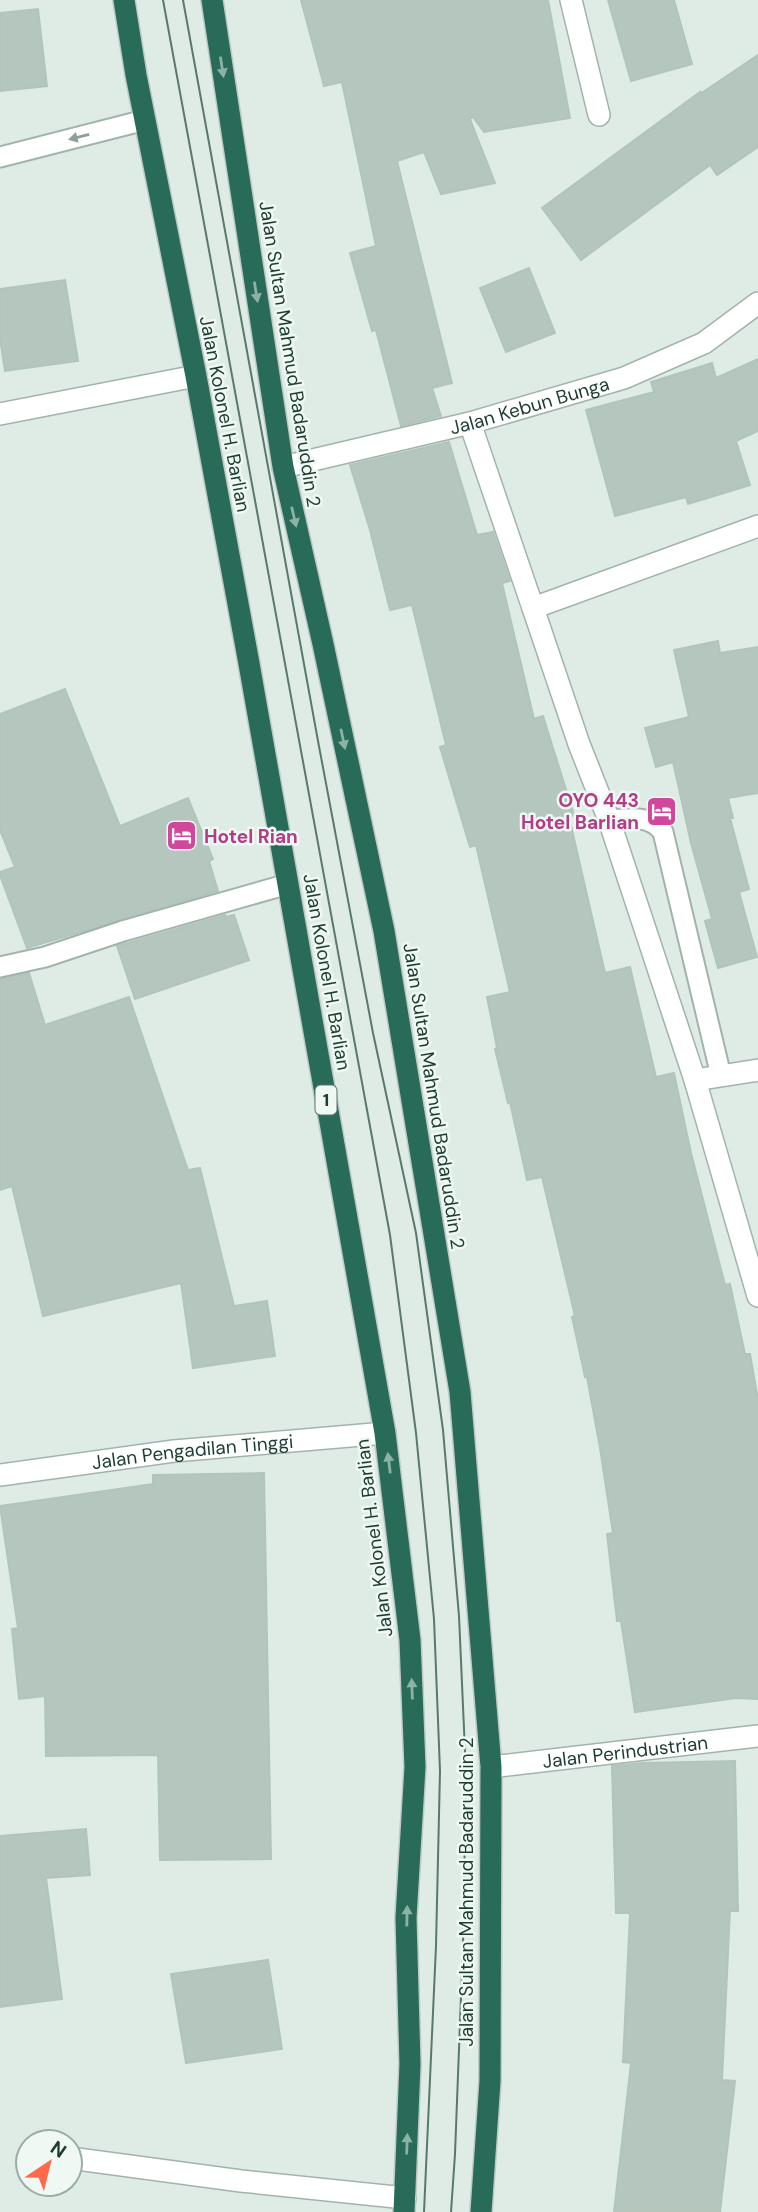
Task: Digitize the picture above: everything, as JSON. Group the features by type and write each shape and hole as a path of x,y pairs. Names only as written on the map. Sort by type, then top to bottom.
{"highway":[{"name":"Jalan Kolonel H. Barlian","path":"124,0 196,376 385,1433 410,1640 415,1767 406,1918 410,2064 405,2205"},
{"name":"Jalan Sultan Mahmud Badaruddin 2","path":"212,0 283,467 384,931 460,1392 491,1767 490,2081 481,2212"}],"street":[{"path":"571,0 599,115"},
{"name":"Jalan Kebun Bunga","path":"283,467 470,423 624,378 704,343 758,303"},
{"path":"0,414 196,376"},
{"path":"470,423 579,744 609,820 695,1080 758,1296"},
{"path":"533,608 758,526"},
{"path":"695,1080 758,1070"},
{"name":"Jalan Pengadilan Tinggi","path":"0,1475 174,1451 385,1433"},
{"name":"Jalan Perindustrian","path":"491,1767 758,1736"},
{"path":"84,2160 405,2205"}],"lane":[{"path":"0,157 145,120"},
{"path":"609,820 646,819 656,824 663,832 721,1076"},
{"path":"0,967 45,957 123,931 288,884"}],"building":[{"path":"301,0 548,0 570,118 484,132 473,117 470,119 495,183 441,194 424,152 397,161 452,383 432,388 441,416 401,426 376,330 372,331 350,253 376,246 342,82 324,86"},
{"path":"608,0 674,0 692,64 631,81"},
{"path":"38,9 47,86 0,91 0,13"},
{"path":"758,55 758,147 717,175 710,165 581,260 542,208 700,92"},
{"path":"529,268 555,333 506,352 480,288"},
{"path":"65,280 78,361 5,371 0,339 0,289"},
{"path":"758,359 758,431 736,441 750,485 688,504 686,497 615,516 586,410 654,392 651,382 712,363 716,378"},
{"path":"449,442 477,535 493,532 510,581 502,583 534,719 543,716 574,815 569,817 605,973 630,967 656,1077 674,1073 691,1153 725,1285 730,1284 745,1354 750,1354 758,1400 758,1699 736,1698 635,1712 621,1621 617,1621 607,1534 613,1533 587,1377 572,1317 575,1316 542,1177 527,1180 495,1049 497,1048 487,997 510,992 476,845 470,847 440,747 446,745 412,605 390,610 350,465"},
{"path":"718,641 720,653 758,647 758,793 728,798 733,818 730,818 749,889 739,892 757,957 718,968 705,921 712,919 673,762 656,767 645,728 689,717 674,650"},
{"path":"65,689 120,826 188,798 213,859 209,861 218,891 27,948 0,875 0,872 15,867 0,830 0,714"},
{"path":"225,915 234,915 249,960 135,999 117,946"},
{"path":"29,973 45,1025 129,997 188,1170 200,1168 234,1306 267,1301 275,1356 193,1368 181,1283 43,1316 12,1186 0,1190 0,979"},
{"path":"264,1473 271,1859 160,1860 158,1755 46,1756 45,1696 19,1699 12,1629 18,1628 0,1506 153,1484 153,1475"},
{"path":"735,1761 738,1911 730,1911 722,2080 735,2081 720,2212 614,2212 631,2063 623,2062 630,1913 616,1913 612,1766"},
{"path":"86,1829 90,1875 46,1878 62,1999 0,2007 0,1836"},
{"path":"268,1960 282,2049 186,2063 171,1974"}],"tram line":[{"path":"163,0 390,1235 416,1433 434,1619 440,1771 436,1946 424,2212"},
{"path":"183,0 373,1033 416,1233 443,1430 459,1616 466,1774 463,1944 451,2212"}],"place":[{"name":"OYO 443 Hotel Barlian","path":"662,811"},
{"name":"Hotel Rian","path":"181,836"}]}
